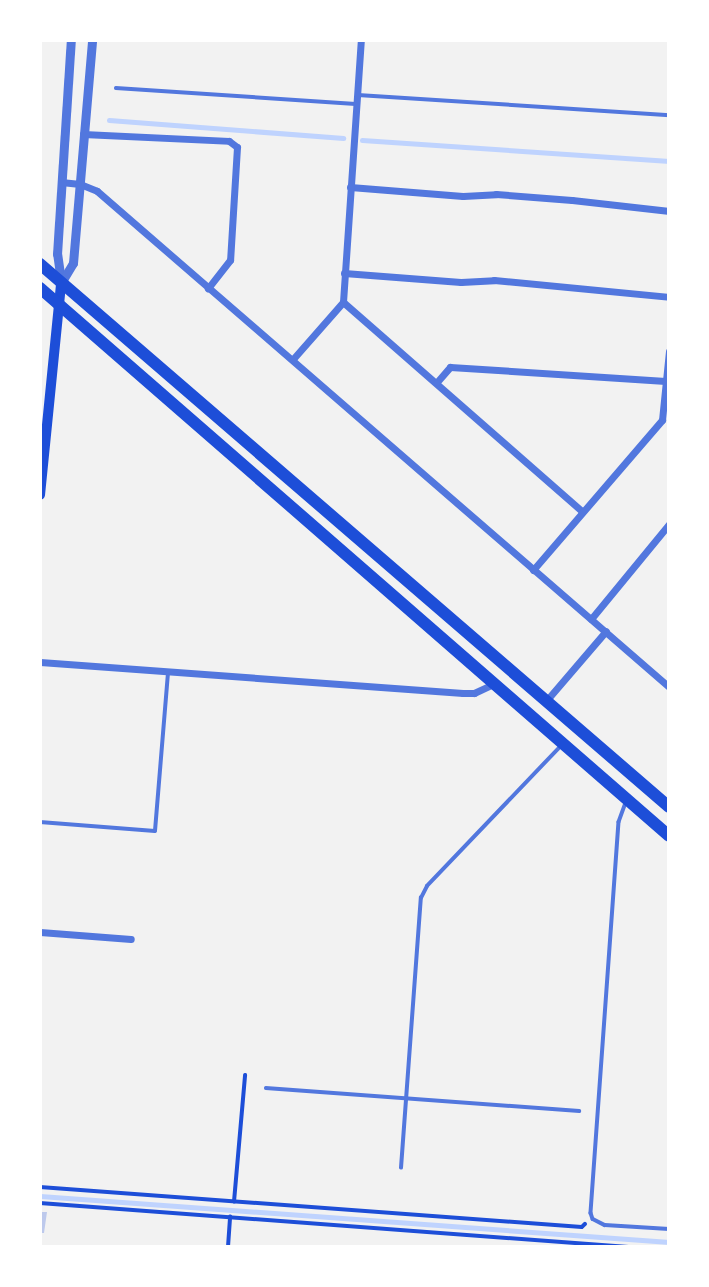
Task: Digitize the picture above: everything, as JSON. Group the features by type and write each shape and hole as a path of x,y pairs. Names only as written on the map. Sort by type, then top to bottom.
{"highway":[{"path":"42,266 669,807"},
{"path":"41,289 669,836"}],"main road":[{"path":"40,495 61,283"}],"street":[{"path":"61,283 57,254 71,40"},
{"path":"61,283 73,263 92,40"},
{"path":"293,359 343,302 355,104 362,40"},
{"path":"83,134 229,141 237,147 230,260 208,288"},
{"path":"61,182 80,184 97,191 669,687"},
{"path":"350,187 463,196 496,194 669,211"},
{"path":"344,273 461,282 506,281 669,297"},
{"path":"343,302 582,511"},
{"path":"533,570 663,421 669,351"},
{"path":"437,382 450,367 666,381"},
{"path":"591,619 669,524"},
{"path":"546,701 606,631"},
{"path":"40,662 463,694 474,693 493,684"},
{"path":"40,932 131,939"}],"lane":[{"path":"116,88 355,104"},
{"path":"358,95 669,115"},
{"path":"40,822 155,831 168,671"},
{"path":"401,1168 421,898 427,886 562,744"},
{"path":"627,801 619,822 591,1206 593,1219 606,1225 669,1229"},
{"path":"266,1088 579,1111"}],"path":[{"path":"234,1202 245,1075"},
{"path":"40,1187 582,1227 593,1219"},
{"path":"40,1203 628,1247"},
{"path":"228,1247 230,1217"}],"building":[{"path":"40,1212 47,1212 44,1233 40,1233"}],"waterway":[{"path":"109,120 343,138"},
{"path":"362,140 669,161"},
{"path":"40,1196 669,1242"}]}
